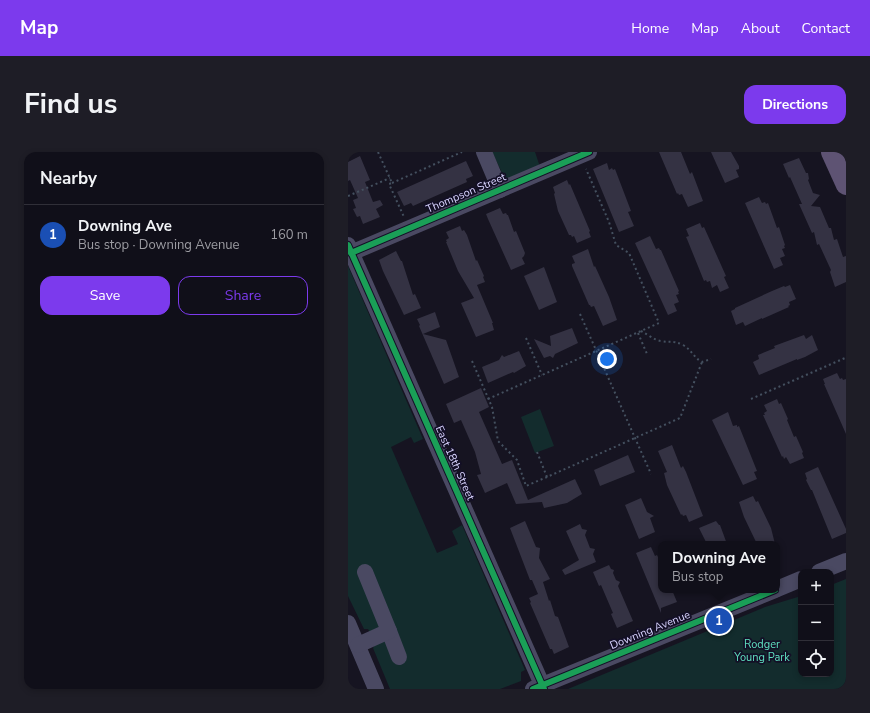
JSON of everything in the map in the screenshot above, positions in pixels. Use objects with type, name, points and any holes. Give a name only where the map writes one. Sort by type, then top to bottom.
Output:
[{"type":"main road","points":[[831,152],[846,185]]},
{"type":"street","points":[[484,152],[500,190]]},
{"type":"street","name":"Thompson Street","points":[[350,249],[500,190],[587,160]]},
{"type":"street","name":"East 18th Street","points":[[350,249],[540,688]]},
{"type":"street","points":[[826,569],[846,561]]},
{"type":"street","points":[[365,572],[399,657]]},
{"type":"street","name":"Downing Avenue","points":[[780,588],[798,580]]},
{"type":"street","name":"Downing Avenue","points":[[540,688],[769,593]]},
{"type":"street","points":[[348,623],[376,689]]},
{"type":"street","points":[[358,645],[389,631]]},
{"type":"path","points":[[378,152],[392,183]]},
{"type":"path","points":[[406,222],[389,184],[462,152]]},
{"type":"path","points":[[488,399],[659,324],[629,253],[616,245],[587,160]]},
{"type":"path","points":[[348,196],[390,178]]},
{"type":"path","points":[[580,314],[651,474]]},
{"type":"path","points":[[639,332],[647,354]]},
{"type":"path","points":[[639,332],[661,342],[673,341],[684,345],[696,359],[702,362],[711,359]]},
{"type":"path","points":[[526,338],[542,375]]},
{"type":"path","points":[[751,399],[844,358]]},
{"type":"path","points":[[472,361],[492,407],[498,441],[517,460],[526,486],[680,418],[702,362]]},
{"type":"path","points":[[537,452],[547,477]]},
{"type":"green space","points":[[492,152],[535,152],[540,167],[505,179]]},
{"type":"green space","points":[[348,266],[423,439],[414,443],[411,437],[391,447],[437,553],[458,544],[452,531],[462,525],[525,670],[521,672],[521,681],[500,689],[390,689],[373,648],[376,643],[368,629],[364,629],[348,596]]},
{"type":"green space","points":[[540,409],[554,446],[535,453],[521,417]]},
{"type":"green space","name":"Rodger Young Park","points":[[846,579],[846,689],[568,689],[765,607],[798,597],[798,677],[834,677],[834,584]]},
{"type":"building","points":[[659,152],[681,152],[690,174],[692,172],[703,201],[688,207],[682,194],[677,194]]},
{"type":"building","points":[[711,152],[731,152],[739,166],[739,169],[736,170],[739,177],[725,183]]},
{"type":"building","points":[[360,156],[370,180],[365,182],[373,202],[380,200],[383,205],[376,209],[380,217],[363,224],[360,216],[357,217],[353,209],[356,208],[353,200],[358,198],[350,180],[348,181],[348,162]]},
{"type":"building","points":[[799,158],[806,173],[808,173],[808,180],[813,193],[820,195],[811,206],[820,207],[829,228],[831,228],[834,240],[837,239],[843,257],[846,256],[846,282],[835,287],[830,272],[831,270],[819,244],[817,245],[814,232],[812,233],[799,204],[802,204],[783,164]]},
{"type":"building","points":[[466,161],[473,176],[466,179],[467,182],[413,206],[411,203],[404,206],[397,192]]},
{"type":"building","points":[[607,163],[609,170],[612,168],[613,170],[615,169],[631,211],[628,212],[634,226],[619,232],[593,169]]},
{"type":"building","points":[[567,180],[590,231],[591,237],[577,243],[574,236],[572,237],[569,235],[558,211],[554,194],[553,187]]},
{"type":"building","points":[[759,197],[762,203],[768,203],[785,245],[785,248],[782,249],[785,256],[780,258],[783,265],[774,269],[745,203]]},
{"type":"building","points":[[500,208],[503,214],[506,213],[508,215],[514,232],[516,231],[525,253],[522,258],[525,264],[511,270],[486,214]]},
{"type":"building","points":[[700,223],[702,228],[704,227],[726,276],[724,277],[729,288],[720,292],[717,285],[712,288],[710,281],[704,281],[686,237],[689,236],[686,229]]},
{"type":"building","points":[[460,226],[462,231],[464,230],[467,235],[476,261],[477,260],[484,276],[485,282],[477,285],[493,323],[494,330],[476,337],[461,303],[474,298],[458,271],[446,242],[449,238],[446,232]]},
{"type":"building","points":[[650,236],[656,249],[659,248],[661,250],[679,291],[679,294],[676,295],[679,302],[674,304],[677,311],[668,315],[635,243]]},
{"type":"building","points":[[588,249],[594,267],[595,266],[609,297],[617,320],[603,326],[594,306],[591,307],[589,305],[572,266],[572,264],[575,263],[572,256]]},
{"type":"building","points":[[396,251],[402,261],[413,295],[415,294],[421,308],[404,315],[379,260]]},
{"type":"building","points":[[544,267],[557,302],[539,310],[524,276]]},
{"type":"building","points":[[790,285],[796,299],[789,302],[789,307],[745,326],[743,322],[736,325],[731,311],[735,308],[772,291]]},
{"type":"building","points":[[435,312],[440,327],[423,334],[446,340],[459,377],[444,384],[419,326],[420,325],[417,319]]},
{"type":"building","points":[[572,328],[578,343],[555,354],[553,358],[550,356],[544,358],[534,339],[551,346],[550,336]]},
{"type":"building","points":[[804,335],[806,339],[812,335],[818,350],[805,357],[759,375],[753,362],[759,359],[758,355],[775,348],[774,346]]},
{"type":"building","points":[[519,351],[526,366],[514,373],[513,372],[488,383],[482,367],[499,360],[502,355],[504,357]]},
{"type":"building","points":[[837,373],[840,379],[846,379],[846,434],[823,379]]},
{"type":"building","points":[[481,388],[489,407],[479,412],[502,464],[512,460],[528,500],[575,479],[582,494],[567,503],[544,508],[542,502],[516,504],[507,483],[485,493],[477,475],[481,474],[475,452],[461,420],[454,423],[446,404]]},
{"type":"building","points":[[777,399],[779,404],[781,403],[794,437],[796,436],[803,452],[804,458],[790,464],[786,457],[784,459],[783,456],[782,457],[763,415],[765,415],[764,413],[767,411],[764,405]]},
{"type":"building","points":[[728,412],[733,426],[739,426],[757,471],[754,472],[757,479],[743,485],[712,420]]},
{"type":"building","points":[[672,445],[681,468],[683,466],[686,472],[703,516],[689,522],[686,515],[681,515],[667,485],[664,473],[667,472],[658,451]]},
{"type":"building","points":[[628,455],[635,472],[600,486],[594,470]]},
{"type":"building","points":[[818,467],[846,529],[846,533],[832,539],[812,490],[806,480],[805,473]]},
{"type":"building","points":[[753,496],[756,502],[758,501],[771,528],[774,541],[756,541],[744,517],[739,502]]},
{"type":"building","points":[[641,498],[647,512],[654,516],[650,518],[655,532],[639,539],[625,505]]},
{"type":"building","points":[[525,521],[536,547],[540,548],[539,558],[550,579],[543,582],[555,616],[558,617],[569,647],[554,654],[552,649],[550,649],[530,603],[529,598],[538,594],[532,580],[530,580],[510,528]]},
{"type":"building","points":[[716,521],[720,525],[726,541],[706,541],[699,528]]},
{"type":"building","points":[[580,524],[582,529],[587,530],[585,535],[590,548],[595,549],[593,554],[596,562],[565,575],[562,570],[579,560],[566,531]]},
{"type":"building","points":[[651,547],[655,556],[657,555],[658,557],[658,593],[673,593],[677,602],[661,608],[661,613],[636,553]]},
{"type":"building","points":[[609,565],[611,569],[614,570],[613,573],[616,580],[620,582],[618,586],[633,621],[617,628],[611,614],[613,613],[601,585],[599,586],[593,572]]},
{"type":"cycle path","points":[[351,253],[589,152]]},
{"type":"cycle path","points":[[348,245],[544,689]]},
{"type":"cycle path","points":[[533,689],[768,593]]},
{"type":"place","name":"Downing Ave","points":[[719,621]]}]
